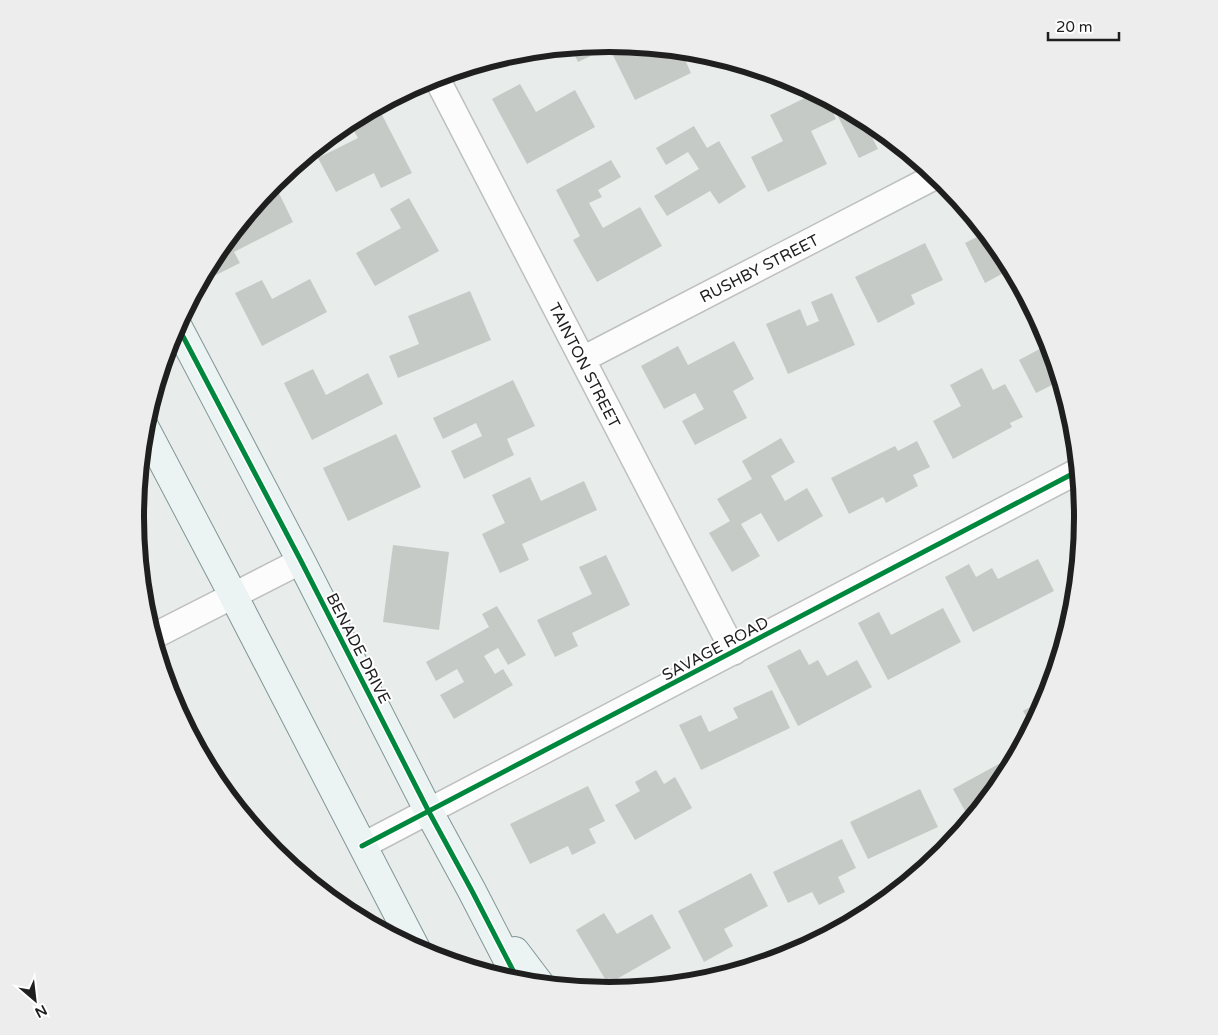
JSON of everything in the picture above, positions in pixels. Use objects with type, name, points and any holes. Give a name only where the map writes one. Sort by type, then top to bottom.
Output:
[{"type":"street","name":"TAINTON STREET","points":[[440,85],[734,652]]},
{"type":"street","name":"RUSHBY STREET","points":[[582,359],[928,180]]},
{"type":"street","name":"BENADE DRIVE","points":[[182,333],[429,812],[514,973]]},
{"type":"street","points":[[151,439],[410,938]]},
{"type":"street","name":"SAVAGE ROAD","points":[[362,846],[1072,474]]},
{"type":"street","points":[[159,633],[301,562]]},
{"type":"street","points":[[472,891],[535,977]]},
{"type":"building","points":[[598,52],[578,62],[574,53]]},
{"type":"building","points":[[611,52],[684,58],[691,73],[635,100]]},
{"type":"building","points":[[520,84],[536,112],[575,90],[595,127],[527,164],[492,99]]},
{"type":"building","points":[[807,97],[832,109],[836,119],[811,131],[827,164],[768,192],[751,157],[783,141],[770,115]]},
{"type":"building","points":[[835,111],[870,133],[878,149],[859,158]]},
{"type":"building","points":[[381,112],[412,173],[381,188],[374,173],[336,192],[318,158],[358,138],[353,130]]},
{"type":"building","points":[[694,126],[707,148],[719,141],[746,187],[719,204],[710,191],[667,216],[654,196],[699,169],[688,152],[666,165],[656,148]]},
{"type":"building","points":[[611,160],[621,177],[598,190],[602,197],[589,203],[603,228],[640,207],[662,246],[597,282],[573,240],[580,236],[556,190]]},
{"type":"building","points":[[278,191],[293,222],[234,252],[240,263],[214,276],[213,274],[222,259],[240,234]]},
{"type":"building","points":[[409,198],[439,251],[375,286],[356,253],[401,228],[390,209]]},
{"type":"building","points":[[979,236],[1004,273],[985,283],[965,243]]},
{"type":"building","points":[[925,243],[943,280],[911,295],[915,304],[878,323],[855,277]]},
{"type":"building","points":[[310,279],[327,312],[262,346],[235,293],[262,280],[272,299]]},
{"type":"building","points":[[470,291],[491,340],[398,378],[389,356],[419,344],[408,316]]},
{"type":"building","points":[[832,293],[855,345],[788,374],[766,324],[800,309],[807,326],[819,321],[811,302]]},
{"type":"building","points":[[734,341],[754,379],[733,391],[747,418],[695,445],[682,421],[704,409],[695,393],[664,409],[641,366],[678,346],[688,365]]},
{"type":"building","points":[[1042,348],[1054,384],[1036,393],[1019,360]]},
{"type":"building","points":[[982,368],[993,390],[1005,384],[1023,417],[1010,423],[1012,427],[953,459],[933,421],[961,406],[950,385]]},
{"type":"building","points":[[313,369],[326,395],[368,373],[383,404],[312,440],[284,383]]},
{"type":"building","points":[[513,380],[535,426],[507,439],[514,455],[464,479],[451,451],[482,436],[476,423],[443,439],[433,418]]},
{"type":"building","points":[[396,434],[421,487],[348,521],[323,468]]},
{"type":"building","points":[[781,438],[795,462],[771,476],[785,501],[807,488],[823,516],[778,542],[761,513],[741,524],[760,556],[732,572],[709,533],[730,521],[717,499],[752,479],[742,461]]},
{"type":"building","points":[[917,441],[930,467],[913,475],[918,486],[886,503],[883,497],[849,514],[831,478],[895,446],[898,451]]},
{"type":"building","points":[[530,477],[541,501],[584,481],[597,510],[522,544],[529,560],[500,573],[482,534],[505,523],[492,495]]},
{"type":"building","points":[[393,545],[449,552],[439,630],[383,622]]},
{"type":"building","points":[[606,555],[630,605],[572,633],[578,646],[555,657],[537,620],[592,594],[579,567]]},
{"type":"building","points":[[1038,559],[1054,591],[973,632],[945,577],[969,564],[976,577],[992,568],[998,579]]},
{"type":"building","points":[[497,606],[526,655],[508,665],[498,648],[484,656],[495,674],[503,669],[513,685],[454,719],[440,695],[464,682],[457,669],[436,681],[426,662],[489,627],[482,614]]},
{"type":"building","points":[[943,608],[961,642],[888,680],[858,623],[879,612],[891,635]]},
{"type":"building","points":[[800,649],[809,665],[818,660],[827,676],[857,660],[872,687],[798,726],[767,666]]},
{"type":"building","points":[[772,690],[790,728],[701,770],[679,725],[701,715],[709,732],[738,718],[733,708]]},
{"type":"building","points":[[1034,705],[1028,719],[1023,711]]},
{"type":"building","points":[[1006,760],[967,814],[953,789]]},
{"type":"building","points":[[656,770],[664,784],[675,777],[692,808],[635,840],[615,805],[640,791],[635,782]]},
{"type":"building","points":[[588,786],[605,821],[589,829],[596,843],[572,855],[568,846],[530,864],[510,824]]},
{"type":"building","points":[[920,789],[938,827],[868,859],[850,822]]},
{"type":"building","points":[[842,839],[856,868],[838,877],[845,892],[819,905],[812,892],[788,903],[773,872]]},
{"type":"building","points":[[751,873],[768,906],[724,929],[733,946],[704,962],[678,911]]},
{"type":"building","points":[[604,913],[617,934],[652,914],[671,948],[612,982],[607,982],[576,930]]},
{"type":"cycle path","points":[[182,334],[514,973]]},
{"type":"cycle path","points":[[362,846],[1072,474]]}]
